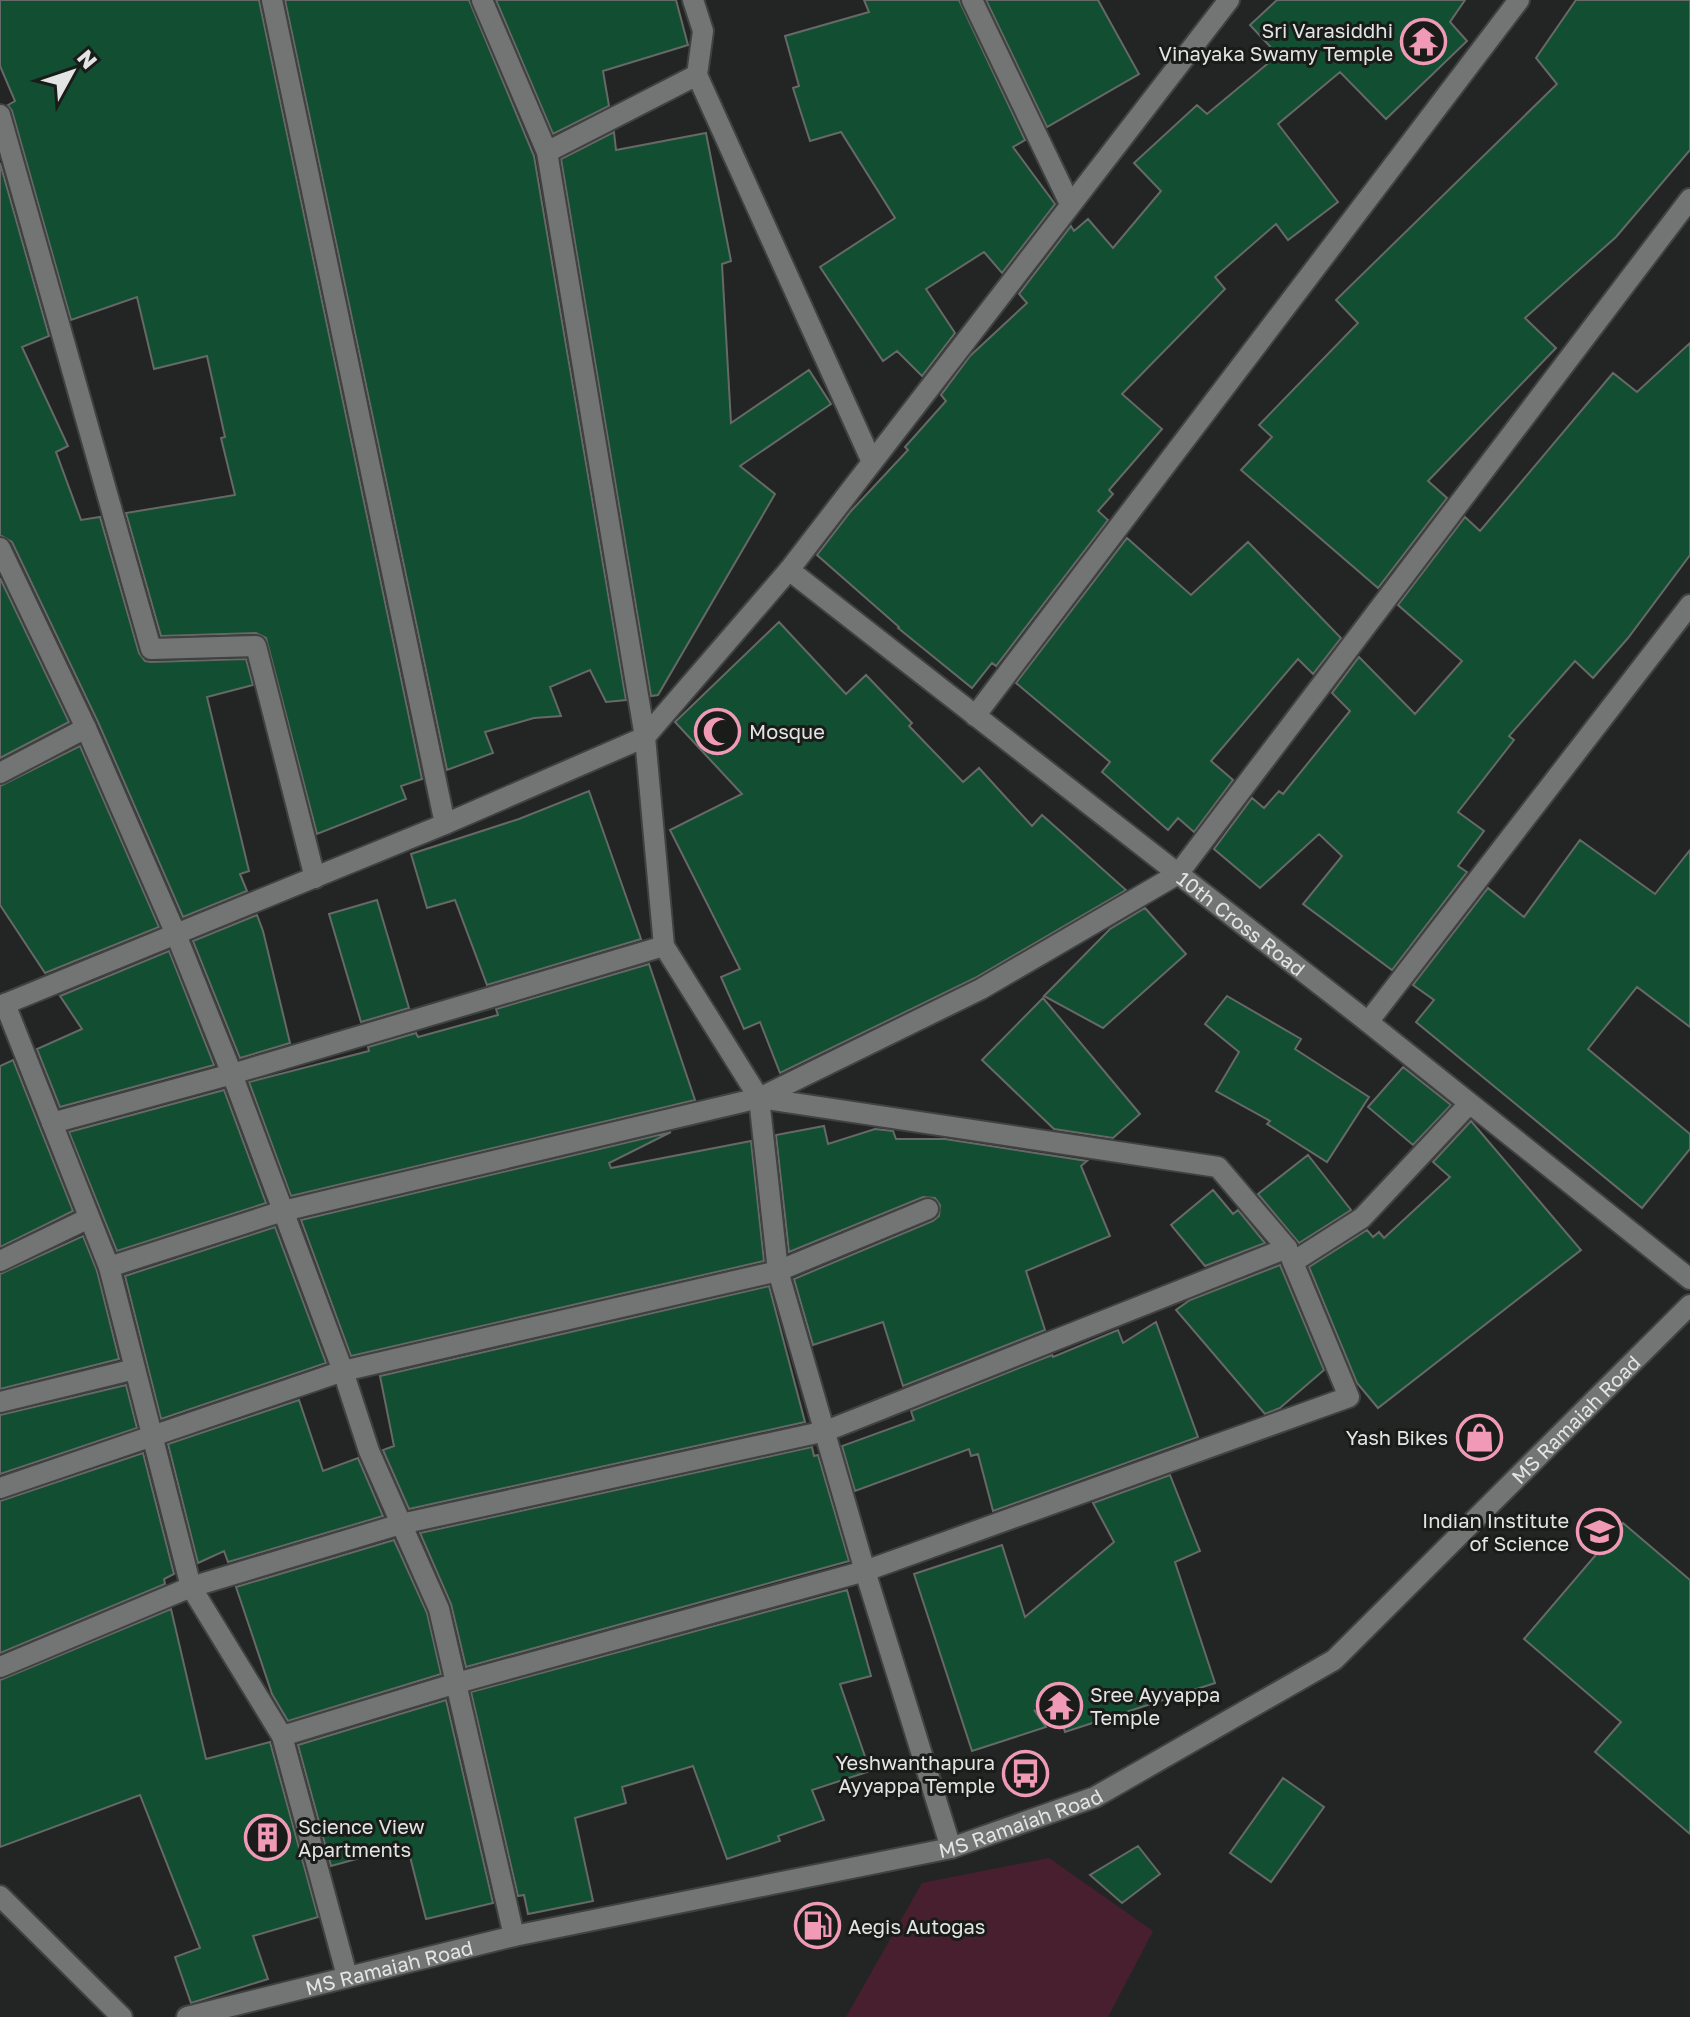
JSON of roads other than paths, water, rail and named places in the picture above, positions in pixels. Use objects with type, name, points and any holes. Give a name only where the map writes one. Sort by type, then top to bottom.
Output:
[{"type":"street","points":[[272,0],[445,824]]},
{"type":"street","points":[[482,0],[547,152],[645,737],[664,946],[759,1098],[778,1271],[865,1571],[951,1848]]},
{"type":"street","points":[[693,0],[703,31],[697,75],[872,462]]},
{"type":"street","points":[[972,0],[1070,204]]},
{"type":"street","points":[[975,716],[1519,0]]},
{"type":"street","points":[[347,1976],[282,1736],[191,1587],[109,1267],[2,1005],[445,824],[645,737],[789,570],[1223,3]]},
{"type":"street","points":[[547,152],[697,75]]},
{"type":"street","points":[[0,115],[151,649],[256,646],[315,878]]},
{"type":"street","points":[[109,1267],[283,1211],[759,1098],[981,989],[1178,874],[1690,199]]},
{"type":"street","points":[[0,548],[86,728],[175,932],[232,1074],[343,1371],[369,1451],[439,1609],[514,1936]]},
{"type":"street","name":"10th Cross Road","points":[[789,570],[1368,1022],[1690,1279]]},
{"type":"street","points":[[1368,1022],[1690,605]]},
{"type":"street","points":[[0,773],[86,728]]},
{"type":"street","points":[[52,1123],[232,1074],[664,946]]},
{"type":"street","points":[[282,1736],[457,1683],[865,1571],[1349,1397],[1290,1255],[1218,1167],[759,1098]]},
{"type":"street","points":[[0,1667],[191,1587],[401,1524],[826,1431],[1290,1255],[1362,1218],[1469,1104]]},
{"type":"street","points":[[0,1488],[343,1371],[778,1271],[928,1209]]},
{"type":"street","points":[[0,1261],[89,1218]]},
{"type":"street","name":"MS Ramaiah Road","points":[[187,2017],[514,1936],[951,1848],[1095,1797],[1334,1660],[1690,1305]]},
{"type":"street","points":[[0,1402],[135,1369]]},
{"type":"street","points":[[0,1896],[122,2017]]},
{"type":"place","name":"Sri Varasiddhi Vinayaka Swamy Temple","points":[[1424,42]]},
{"type":"place","name":"Mosque","points":[[718,731]]},
{"type":"place","name":"Yash Bikes","points":[[1479,1437]]},
{"type":"place","name":"Indian Institute of Science","points":[[1600,1532]]},
{"type":"place","name":"Sree Ayyappa Temple","points":[[1059,1705]]},
{"type":"place","name":"Yeshwanthapura Ayyappa Temple","points":[[1026,1774]]},
{"type":"place","name":"Science View Apartments","points":[[267,1837]]},
{"type":"place","name":"Aegis Autogas","points":[[817,1926]]}]
